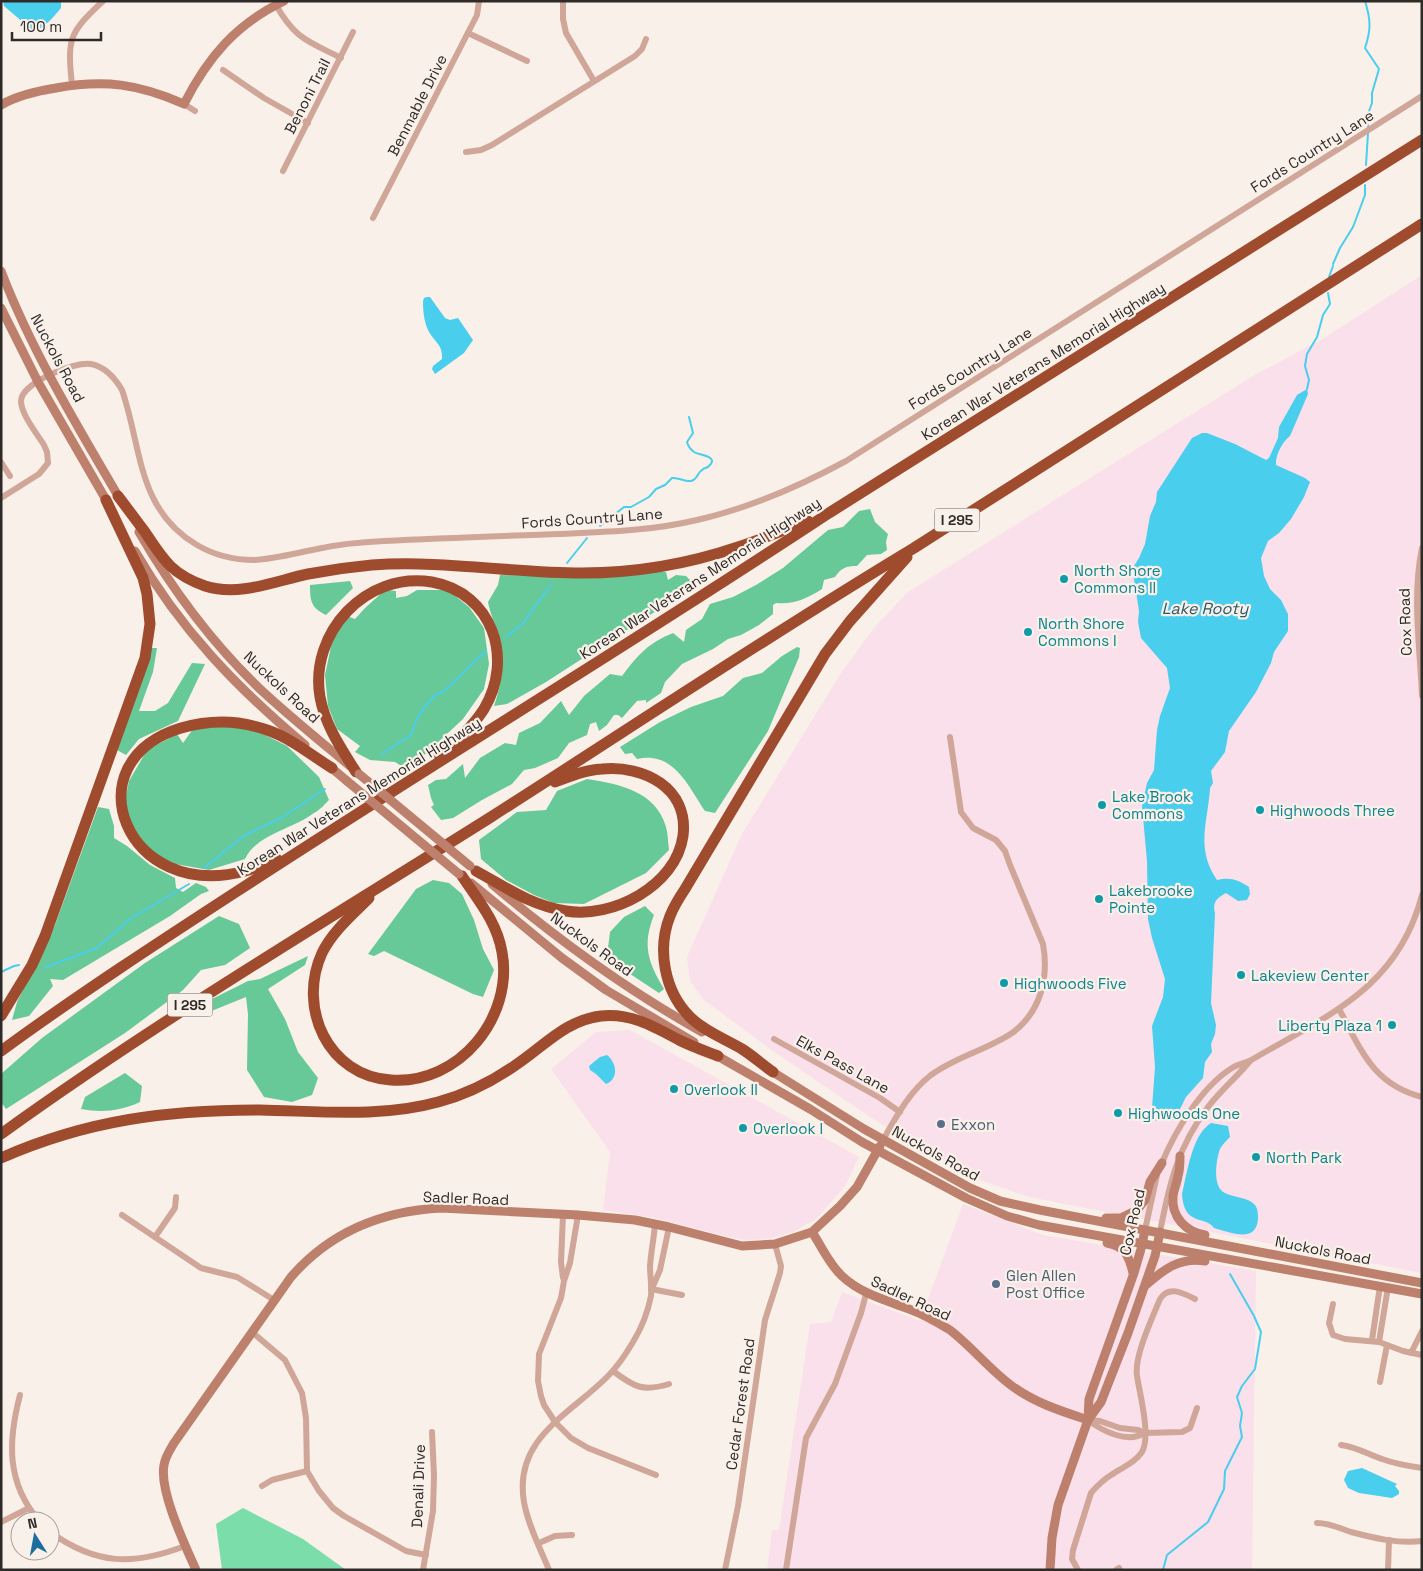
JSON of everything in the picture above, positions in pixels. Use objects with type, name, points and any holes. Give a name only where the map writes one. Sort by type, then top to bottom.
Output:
[{"type":"highway","name":"Korean War Veterans Memorial Highway","points":[[1,1051],[141,953],[318,838],[748,567],[829,513],[1422,140]]},
{"type":"highway","name":"I 295","points":[[1,1134],[176,1014],[491,816],[833,597],[914,548],[1422,224]]},
{"type":"highway","points":[[118,496],[160,556],[168,564],[190,580],[223,590],[246,589],[329,570],[392,564],[441,564],[555,573],[594,573],[638,569],[673,564],[721,552],[829,513]]},
{"type":"highway","points":[[1,1016],[32,965],[45,936],[129,708],[145,658],[150,624],[147,594],[143,578],[106,500]]},
{"type":"highway","points":[[773,1072],[743,1050],[701,1026],[689,1016],[670,986],[665,970],[663,947],[668,923],[684,889],[825,654],[850,621],[914,548]]},
{"type":"highway","points":[[357,773],[332,731],[320,698],[320,665],[330,635],[341,617],[351,607],[380,588],[399,583],[419,581],[441,584],[456,590],[467,598],[487,620],[497,647],[497,677],[491,697],[469,730],[399,787]]},
{"type":"highway","points":[[318,838],[274,861],[232,874],[205,876],[185,873],[161,863],[145,852],[132,837],[122,812],[123,785],[134,760],[147,745],[178,729],[214,722],[236,723],[269,731],[295,744],[332,768]]},
{"type":"highway","points":[[473,868],[534,903],[567,911],[601,910],[640,895],[658,880],[677,854],[684,825],[680,809],[669,790],[662,783],[648,775],[621,769],[593,770],[573,775],[549,784],[491,816]]},
{"type":"highway","points":[[383,884],[332,937],[323,953],[315,975],[314,1006],[317,1022],[324,1038],[349,1066],[371,1076],[404,1080],[429,1074],[458,1060],[486,1030],[498,1005],[502,991],[504,969],[502,950],[498,937],[482,904],[460,875]]},
{"type":"highway","points":[[1,1158],[92,1126],[139,1117],[206,1111],[394,1111],[437,1102],[464,1094],[503,1074],[561,1030],[574,1023],[601,1016],[641,1020],[681,1041],[718,1056]]},
{"type":"main road","points":[[1,105],[31,93],[72,85],[99,83],[128,85],[153,91],[184,104],[203,70],[227,40],[242,27],[280,3]]},
{"type":"main road","name":"Nuckols Road","points":[[1,271],[28,334],[118,496],[152,554],[181,597],[214,640],[260,688],[357,773],[569,946],[623,985],[659,1008],[773,1072],[883,1140],[989,1197],[1021,1207],[1422,1283]]},
{"type":"main road","name":"Nuckols Road","points":[[1,308],[38,382],[106,500],[155,582],[200,644],[244,691],[347,781],[562,958],[606,990],[878,1150],[991,1210],[1028,1223],[1422,1294]]},
{"type":"main road","name":"Sadler Road","points":[[196,1570],[185,1546],[164,1481],[163,1470],[166,1459],[174,1443],[274,1300],[296,1272],[322,1249],[359,1225],[390,1215],[422,1209],[442,1208],[578,1215],[655,1224],[742,1246],[775,1244],[812,1232],[840,1206],[857,1187],[883,1140]]},
{"type":"main road","points":[[1180,1156],[1179,1174],[1173,1201],[1178,1218],[1186,1227],[1199,1234],[1258,1245],[1290,1257]]},
{"type":"main road","points":[[1065,1215],[1116,1219],[1133,1213],[1145,1200],[1150,1182],[1162,1163]]},
{"type":"main road","points":[[1061,1229],[1090,1240],[1120,1247],[1128,1255],[1134,1273]]},
{"type":"main road","name":"Cox Road","points":[[1088,1420],[1089,1399],[1134,1273],[1143,1244],[1145,1230]]},
{"type":"main road","name":"Sadler Road","points":[[812,1232],[841,1276],[866,1294],[912,1310],[938,1323],[960,1339],[996,1373],[1022,1393],[1048,1406],[1088,1420]]},
{"type":"main road","name":"Cox Road","points":[[1050,1570],[1052,1538],[1058,1505],[1088,1420],[1101,1402],[1128,1333],[1157,1247],[1160,1232]]},
{"type":"main road","points":[[1144,1287],[1168,1267],[1178,1262],[1191,1260],[1288,1269]]},
{"type":"street","points":[[72,85],[69,52],[73,36],[81,23],[103,1]]},
{"type":"street","name":"Benmable Drive","points":[[373,218],[477,15],[479,1]]},
{"type":"street","points":[[563,1],[566,33],[594,81]]},
{"type":"street","points":[[280,3],[288,25],[297,34],[341,58]]},
{"type":"street","name":"Benoni Trail","points":[[283,171],[354,32]]},
{"type":"street","points":[[468,33],[528,61]]},
{"type":"street","points":[[466,152],[486,149],[635,56],[642,49],[646,39]]},
{"type":"street","points":[[223,70],[264,98],[308,123]]},
{"type":"street","name":"Fords Country Lane","points":[[1,498],[40,474],[48,463],[47,452],[23,411],[21,403],[23,392],[38,382],[67,368],[85,363],[101,367],[112,375],[122,390],[147,485],[158,508],[169,523],[187,539],[204,549],[222,556],[255,560],[357,543],[612,532],[646,529],[697,520],[768,499],[846,461],[1422,96]]},
{"type":"street","points":[[184,104],[195,111]]},
{"type":"street","points":[[1,462],[10,476]]},
{"type":"street","name":"Cox Road","points":[[1422,548],[1418,576],[1422,696]]},
{"type":"street","points":[[883,1140],[913,1092],[930,1076],[959,1058],[1001,1039],[1017,1029],[1037,1002],[1046,974],[1042,944],[1005,851],[996,840],[973,828],[961,812],[950,737]]},
{"type":"street","name":"Cox Road","points":[[1145,1230],[1154,1185],[1162,1163],[1183,1121],[1204,1094],[1232,1068],[1251,1060],[1340,1009],[1367,988],[1389,963],[1408,933],[1422,895]]},
{"type":"street","points":[[1340,1009],[1360,1051],[1373,1068],[1398,1087],[1422,1097]]},
{"type":"street","name":"Elks Pass Lane","points":[[774,1039],[880,1098],[900,1112]]},
{"type":"street","name":"Cox Road","points":[[1160,1232],[1169,1187],[1180,1156],[1191,1134],[1207,1108],[1251,1060]]},
{"type":"street","points":[[155,1237],[175,1208],[176,1197]]},
{"type":"street","points":[[122,1215],[201,1268],[238,1276],[274,1300]]},
{"type":"street","points":[[563,1215],[561,1262],[564,1281]]},
{"type":"street","points":[[578,1215],[570,1262],[559,1304],[539,1354],[537,1370],[541,1396],[544,1405],[555,1422],[564,1433],[578,1443],[656,1475]]},
{"type":"street","points":[[549,1570],[524,1503],[523,1477],[527,1460],[535,1444],[555,1422],[613,1371],[634,1341],[651,1296],[650,1267],[655,1224]]},
{"type":"street","points":[[651,1289],[660,1270],[669,1227]]},
{"type":"street","name":"Cedar Forest Road","points":[[725,1570],[738,1506],[764,1320],[780,1273],[781,1266],[775,1244]]},
{"type":"street","points":[[1375,1341],[1384,1286]]},
{"type":"street","points":[[651,1289],[682,1295]]},
{"type":"street","points":[[1078,1570],[1072,1559],[1073,1550],[1091,1493],[1096,1486],[1109,1476],[1136,1459],[1144,1446],[1143,1410],[1137,1376],[1137,1364],[1160,1299],[1166,1293],[1176,1291],[1195,1299]]},
{"type":"street","points":[[786,1570],[806,1438],[835,1384],[866,1294]]},
{"type":"street","points":[[1332,1304],[1329,1323],[1333,1334],[1345,1339],[1375,1341],[1422,1355]]},
{"type":"street","points":[[1411,1353],[1422,1331]]},
{"type":"street","points":[[252,1332],[284,1360],[291,1369],[302,1393],[306,1418],[307,1471],[319,1491],[333,1508],[344,1516],[406,1551],[426,1555]]},
{"type":"street","points":[[1380,1382],[1387,1345]]},
{"type":"street","points":[[613,1371],[628,1382],[646,1389],[654,1389],[669,1384]]},
{"type":"street","points":[[20,1395],[13,1421],[12,1459],[15,1476],[31,1511]]},
{"type":"street","points":[[1088,1420],[1098,1428],[1121,1436],[1139,1437],[1144,1433],[1187,1430],[1190,1428],[1197,1408]]},
{"type":"street","name":"Denali Drive","points":[[423,1570],[433,1511],[432,1432]]},
{"type":"street","points":[[1341,1445],[1354,1447],[1396,1464],[1422,1468]]},
{"type":"street","points":[[262,1486],[272,1480],[307,1471]]},
{"type":"street","points":[[1,1522],[29,1508]]},
{"type":"street","points":[[1317,1523],[1332,1524],[1350,1531],[1389,1540],[1422,1541]]},
{"type":"street","points":[[539,1543],[555,1536],[572,1535]]},
{"type":"street","points":[[60,1538],[78,1550],[93,1555],[130,1560],[152,1557],[185,1546]]},
{"type":"street","points":[[1388,1570],[1389,1540]]},
{"type":"shaded area","points":[[1422,275],[1422,1273],[1029,1197],[971,1177],[870,1117],[770,1049],[704,1000],[690,981],[687,957],[742,834],[841,673],[873,629],[908,592],[1253,376],[1324,338]]},
{"type":"shaded area","points":[[630,1030],[859,1157],[845,1186],[816,1219],[793,1232],[771,1238],[749,1240],[729,1237],[651,1217],[603,1210],[610,1152],[551,1069],[596,1032]]},
{"type":"shaded area","points":[[963,1204],[1043,1235],[1256,1271],[1252,1570],[767,1570],[772,1530],[779,1530],[810,1324],[831,1322],[842,1292],[920,1321]]},
{"type":"green space","points":[[870,509],[875,522],[888,534],[887,550],[881,554],[867,555],[857,566],[844,568],[835,577],[824,580],[822,589],[806,598],[788,603],[776,603],[773,605],[773,614],[759,625],[741,635],[728,639],[713,649],[682,664],[665,682],[661,693],[646,703],[646,700],[637,701],[622,718],[614,715],[607,725],[599,731],[596,722],[590,724],[587,735],[569,743],[558,758],[535,768],[524,770],[512,784],[453,818],[441,820],[431,807],[434,805],[428,785],[436,780],[446,779],[463,764],[465,778],[480,758],[505,743],[516,745],[519,733],[540,723],[561,701],[569,715],[584,696],[610,674],[622,676],[650,645],[673,633],[684,642],[686,630],[702,619],[710,604],[733,597],[756,585],[783,568],[828,530],[843,527],[859,511]]},
{"type":"green space","points":[[653,571],[666,572],[668,580],[676,575],[686,576],[691,581],[681,595],[546,682],[507,704],[494,706],[501,679],[502,650],[488,602],[498,585],[500,575],[573,576]]},
{"type":"green space","points":[[350,581],[353,588],[326,615],[314,607],[310,595],[310,585]]},
{"type":"green space","points":[[385,590],[396,591],[396,598],[407,596],[417,590],[448,590],[469,607],[484,628],[489,664],[484,689],[463,719],[408,770],[395,762],[370,760],[355,752],[360,746],[337,729],[328,706],[325,675],[333,637],[347,616],[355,619]]},
{"type":"green space","points":[[797,647],[800,648],[799,657],[768,731],[715,813],[705,811],[686,781],[670,765],[661,760],[650,758],[637,759],[632,753],[625,754],[620,747],[660,722],[691,707],[723,696],[743,678],[762,673],[782,656]]},
{"type":"green space","points":[[151,648],[157,648],[153,672],[139,711],[155,711],[168,703],[192,663],[205,664],[178,721],[139,739],[126,755],[117,750]]},
{"type":"green space","points":[[225,725],[259,732],[287,746],[319,777],[329,800],[305,819],[258,844],[245,859],[209,870],[175,864],[149,852],[135,834],[124,805],[129,781],[147,750],[177,734],[183,743],[193,729]]},
{"type":"green space","points":[[587,779],[635,791],[654,805],[661,815],[667,830],[669,850],[646,873],[584,904],[554,903],[506,880],[481,859],[479,840],[517,812],[546,810],[557,791]]},
{"type":"green space","points":[[98,807],[109,809],[114,826],[114,838],[150,865],[175,878],[176,888],[183,892],[196,883],[206,887],[209,891],[201,894],[170,916],[63,980],[50,979],[53,986],[29,1016],[12,1020],[17,1002],[55,925]]},
{"type":"green space","points":[[433,880],[449,883],[462,894],[474,920],[483,949],[494,970],[483,997],[384,951],[374,956],[368,954],[416,889]]},
{"type":"green space","points":[[645,906],[654,915],[648,935],[648,953],[664,989],[659,993],[618,966],[608,948],[610,932],[624,917]]},
{"type":"green space","points":[[219,916],[239,924],[250,948],[225,965],[201,970],[183,990],[125,1033],[6,1109],[1,1102],[1,1074],[42,1038],[145,963]]},
{"type":"green space","points":[[308,956],[305,965],[268,989],[285,1019],[298,1052],[318,1078],[312,1095],[292,1102],[264,1097],[247,1070],[248,1014],[246,997],[209,1012],[206,1002],[248,981],[260,979]]},
{"type":"green space","points":[[125,1073],[142,1086],[140,1102],[111,1110],[81,1109],[85,1097]]},
{"type":"green space","points":[[243,1508],[303,1539],[346,1570],[222,1570],[216,1524]]},
{"type":"water","points":[[3,1],[61,1],[61,8],[44,26],[32,30],[4,6]]},
{"type":"water","points":[[430,297],[445,318],[450,320],[458,318],[473,340],[464,353],[435,374],[432,369],[433,366],[442,359],[442,354],[440,346],[430,334],[426,323],[423,301]]},
{"type":"water","name":"Lake Rooty","points":[[1307,389],[1308,394],[1290,436],[1280,449],[1276,465],[1310,482],[1304,497],[1291,519],[1279,533],[1268,541],[1261,558],[1264,576],[1270,589],[1281,600],[1288,614],[1288,631],[1274,652],[1271,663],[1256,692],[1229,731],[1225,752],[1211,771],[1213,783],[1210,788],[1204,835],[1206,857],[1217,880],[1237,880],[1249,887],[1250,894],[1247,900],[1238,901],[1226,893],[1215,903],[1211,1003],[1216,1025],[1211,1044],[1212,1052],[1205,1062],[1203,1078],[1186,1097],[1174,1120],[1155,1121],[1152,1119],[1155,1067],[1152,1026],[1163,997],[1165,979],[1148,919],[1147,861],[1142,806],[1147,783],[1154,770],[1157,730],[1170,688],[1167,668],[1141,638],[1138,622],[1139,611],[1132,569],[1145,544],[1157,492],[1192,438],[1202,433],[1207,433],[1235,444],[1266,460],[1269,458],[1278,438],[1279,427],[1297,395]]},
{"type":"water","points":[[607,1055],[615,1066],[615,1075],[606,1084],[590,1070],[589,1066],[600,1057]]},
{"type":"water","points":[[1211,1123],[1228,1126],[1230,1137],[1220,1149],[1216,1166],[1218,1185],[1225,1193],[1248,1200],[1254,1204],[1257,1209],[1258,1219],[1253,1232],[1234,1234],[1214,1228],[1210,1224],[1191,1216],[1184,1204],[1182,1194],[1191,1155],[1199,1136]]},
{"type":"water","points":[[1362,1468],[1397,1484],[1395,1486],[1399,1494],[1392,1498],[1359,1493],[1348,1488],[1344,1480],[1348,1471]]},
{"type":"waterway","points":[[1365,1],[1370,25],[1365,48],[1379,69],[1368,114],[1368,128]]},
{"type":"waterway","points":[[1366,165],[1368,133]]},
{"type":"waterway","points":[[1333,264],[1353,227],[1365,195],[1365,185]]},
{"type":"waterway","points":[[1329,277],[1333,266]]},
{"type":"waterway","points":[[1307,389],[1309,380],[1305,366],[1307,354],[1317,337],[1323,315],[1330,304],[1328,293]]},
{"type":"waterway","points":[[600,526],[624,507],[631,507],[649,497],[656,489],[665,485],[672,478],[691,481],[695,479],[700,471],[712,463],[712,460],[707,456],[690,449],[687,442],[693,433],[689,417]]},
{"type":"waterway","points":[[567,563],[587,538]]},
{"type":"waterway","points":[[506,637],[523,623],[551,585]]},
{"type":"waterway","points":[[382,754],[411,735],[423,709],[434,696],[444,691],[486,651]]},
{"type":"waterway","points":[[204,868],[245,835],[283,817],[325,789]]},
{"type":"waterway","points":[[46,967],[97,948],[130,919],[189,884]]},
{"type":"waterway","points":[[1,972],[19,965]]},
{"type":"waterway","points":[[1163,1570],[1167,1555],[1208,1522],[1224,1489],[1225,1471],[1242,1437],[1240,1426],[1242,1413],[1237,1397],[1242,1386],[1255,1369],[1261,1332],[1230,1274]]},
{"type":"place","name":"North Shore Commons II","points":[[1064,579]]},
{"type":"place","name":"North Shore Commons I","points":[[1028,632]]},
{"type":"place","name":"Lake Brook Commons","points":[[1102,805]]},
{"type":"place","name":"Highwoods Three","points":[[1260,810]]},
{"type":"place","name":"Lakebrooke Pointe","points":[[1099,899]]},
{"type":"place","name":"Lakeview Center","points":[[1241,975]]},
{"type":"place","name":"Highwoods Five","points":[[1004,983]]},
{"type":"place","name":"Liberty Plaza 1","points":[[1392,1025]]},
{"type":"place","name":"Overlook II","points":[[674,1089]]},
{"type":"place","name":"Highwoods One","points":[[1118,1113]]},
{"type":"place","name":"Exxon","points":[[941,1124]]},
{"type":"place","name":"Overlook I","points":[[743,1128]]},
{"type":"place","name":"North Park","points":[[1256,1157]]},
{"type":"place","name":"Glen Allen Post Office","points":[[996,1284]]}]
